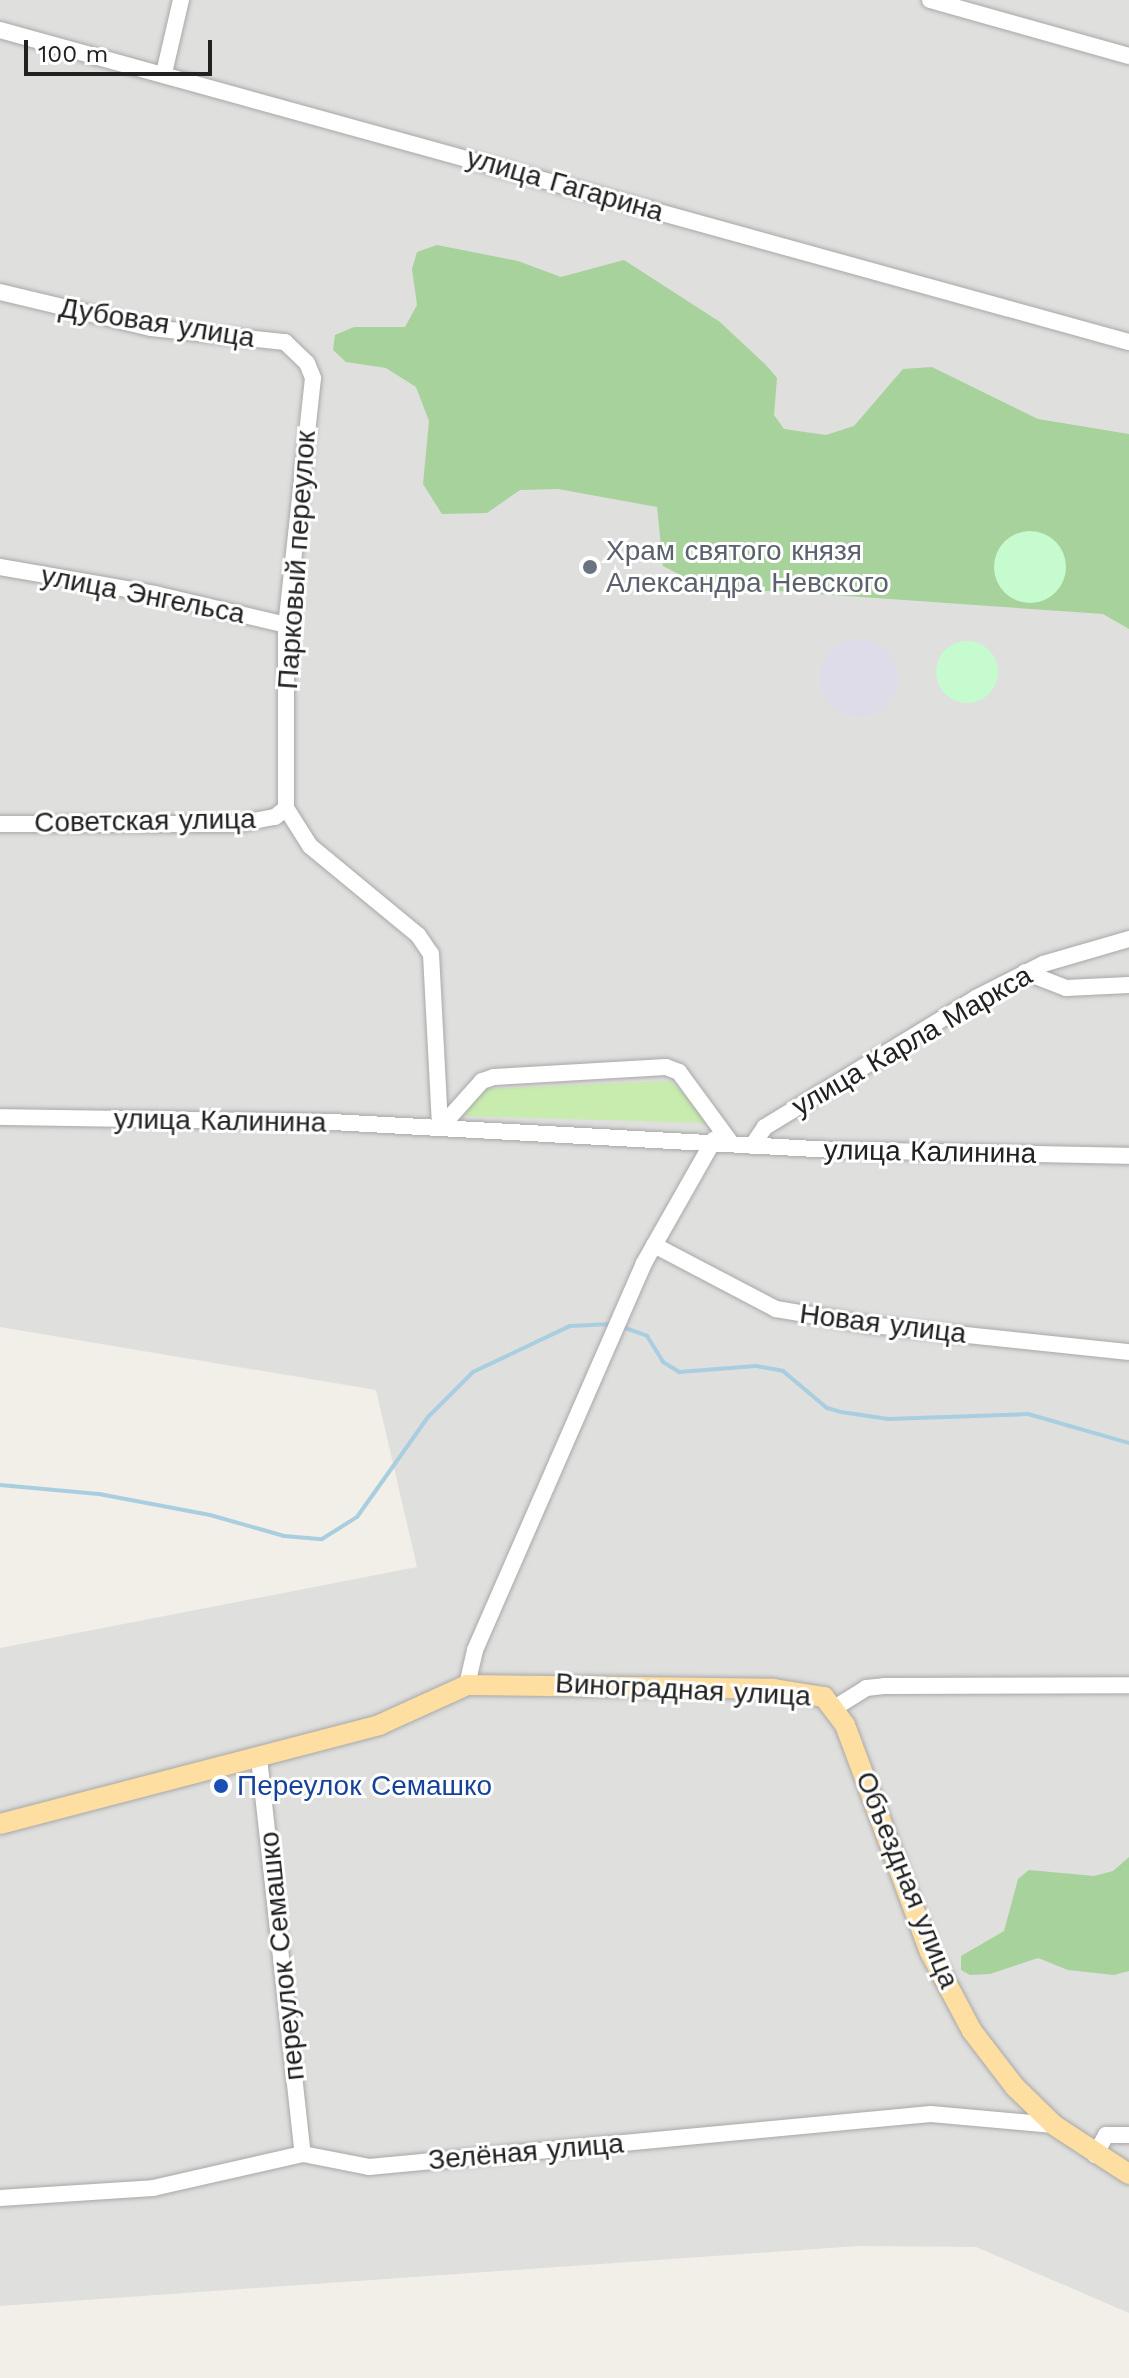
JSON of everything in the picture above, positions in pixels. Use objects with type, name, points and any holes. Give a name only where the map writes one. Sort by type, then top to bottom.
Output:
[{"type":"main road","name":"Виноградная улица","points":[[467,1685],[774,1689],[824,1697],[836,1707]]},
{"type":"main road","points":[[0,1824],[379,1725],[467,1685]]},
{"type":"main road","name":"Объездная улица","points":[[836,1707],[930,1952],[972,2031],[1015,2087],[1054,2125],[1095,2155],[1129,2174]]},
{"type":"street","points":[[164,73],[181,0]]},
{"type":"street","points":[[930,0],[1129,56]]},
{"type":"street","name":"улица Гагарина","points":[[0,30],[1129,342]]},
{"type":"street","name":"Дубовая улица","points":[[0,292],[151,328],[285,342],[307,363]]},
{"type":"street","name":"Парковый переулок","points":[[286,808],[286,625],[313,378],[307,363]]},
{"type":"street","name":"улица Энгельса","points":[[0,567],[286,625]]},
{"type":"street","points":[[286,808],[310,846],[418,935],[431,954],[440,1128]]},
{"type":"street","name":"Советская улица","points":[[0,824],[238,824],[275,817],[286,808]]},
{"type":"street","name":"улица Карла Маркса","points":[[752,1146],[765,1127],[1025,972],[1129,939]]},
{"type":"street","points":[[1025,972],[1066,988],[1129,985]]},
{"type":"street","points":[[440,1128],[482,1081],[494,1077],[666,1067],[679,1072],[722,1142],[654,1245],[624,1307],[475,1650],[467,1685]]},
{"type":"street","name":"улица Калинина","points":[[0,1117],[440,1128],[752,1146],[1129,1156]]},
{"type":"street","name":"Новая улица","points":[[654,1245],[776,1309],[871,1325],[1129,1352]]},
{"type":"street","name":"Виноградная улица","points":[[836,1707],[866,1688],[884,1686],[1129,1685]]},
{"type":"street","name":"переулок Семашко","points":[[259,1758],[303,2154]]},
{"type":"street","name":"Зелёная улица","points":[[0,2198],[153,2188],[303,2154],[369,2167],[931,2114],[1054,2125]]},
{"type":"street","points":[[1095,2155],[1106,2135],[1129,2135]]},
{"type":"shaded area","points":[[0,0],[1129,0],[1129,2313],[976,2247],[858,2246],[0,2306],[0,1648],[417,1567],[376,1390],[0,1327]]},
{"type":"shaded area","points":[[859,639],[874,642],[887,650],[895,663],[898,678],[895,693],[887,706],[874,714],[859,717],[844,714],[831,706],[823,693],[820,678],[823,663],[831,650],[844,642]]},
{"type":"green space","points":[[437,245],[518,261],[561,277],[624,260],[720,322],[766,365],[777,378],[774,415],[784,429],[826,435],[854,426],[903,369],[932,367],[1038,419],[1129,434],[1129,629],[1103,614],[776,591],[711,591],[663,566],[657,507],[558,489],[520,490],[487,513],[442,514],[423,484],[429,421],[416,387],[386,368],[346,362],[333,350],[335,335],[354,327],[405,327],[417,305],[412,269],[417,252]]},
{"type":"green space","points":[[1030,531],[1050,537],[1060,547],[1066,567],[1060,587],[1050,597],[1030,603],[1010,597],[1000,587],[994,567],[1000,547],[1010,537]]},
{"type":"green space","points":[[961,641],[973,641],[989,650],[996,660],[996,684],[989,694],[973,703],[961,703],[941,689],[936,678],[936,666],[950,646]]},
{"type":"green space","points":[[670,1081],[712,1119],[709,1123],[466,1116],[465,1109],[484,1089]]},
{"type":"green space","points":[[1129,1857],[1129,1971],[1114,1975],[1068,1970],[1038,1958],[990,1974],[970,1975],[961,1970],[961,1956],[1004,1931],[1018,1879],[1029,1870],[1094,1876],[1113,1871]]},
{"type":"waterway","points":[[0,1485],[99,1494],[210,1515],[284,1536],[322,1539],[357,1517],[428,1417],[473,1372],[570,1326],[612,1324]]},
{"type":"waterway","points":[[620,1326],[647,1336],[663,1362],[679,1372],[756,1366],[783,1371],[827,1408],[841,1412],[888,1419],[1028,1414],[1129,1443]]},
{"type":"place","name":"Храм святого князя Александра Невского","points":[[590,567]]},
{"type":"place","name":"Переулок Семашко","points":[[221,1786]]}]
